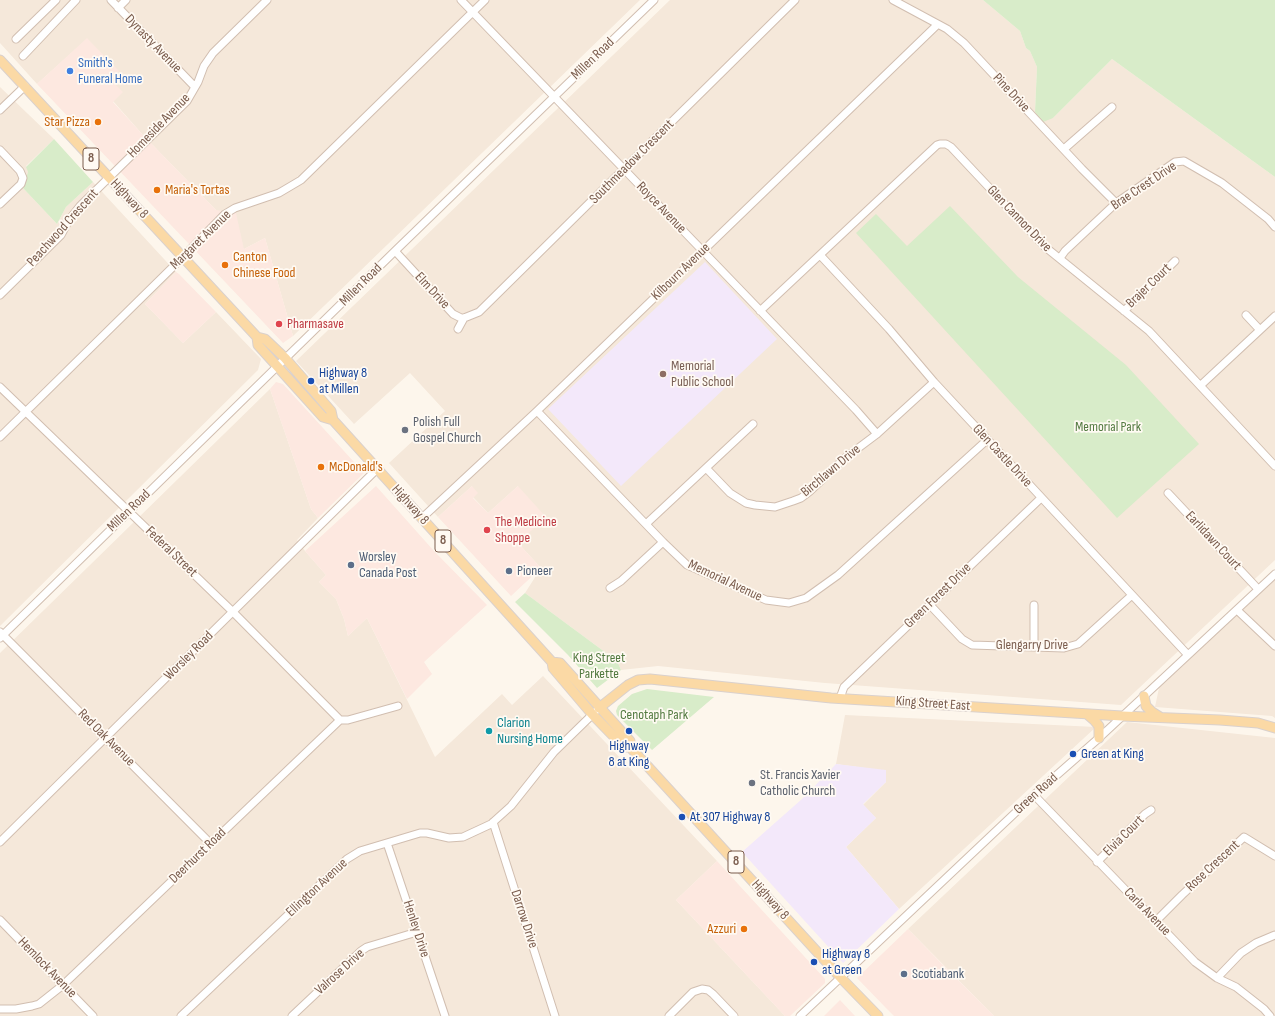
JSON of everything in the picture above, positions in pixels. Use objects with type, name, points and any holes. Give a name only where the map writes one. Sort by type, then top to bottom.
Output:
[{"type":"main road","name":"Highway 8","points":[[0,60],[257,338],[258,345],[276,367],[323,417],[333,420]]},
{"type":"main road","name":"Highway 8","points":[[257,338],[265,339],[285,358],[331,411],[333,420],[377,469],[552,662],[560,663],[596,711],[630,741],[630,747],[841,978],[878,1016]]},
{"type":"main road","name":"King Street East","points":[[596,711],[628,685],[638,680],[650,679],[840,698],[1250,723],[1275,728]]},
{"type":"main road","points":[[1144,696],[1146,706],[1161,718]]},
{"type":"main road","points":[[1087,714],[1099,726],[1098,738]]},
{"type":"street","points":[[16,39],[56,0]]},
{"type":"street","points":[[23,56],[76,0]]},
{"type":"street","name":"Dynasty Avenue","points":[[111,0],[195,87]]},
{"type":"street","points":[[118,8],[126,0]]},
{"type":"street","name":"Homeside Avenue","points":[[109,178],[187,101],[204,66],[213,53],[268,0]]},
{"type":"street","name":"Royce Avenue","points":[[461,0],[856,410],[877,434]]},
{"type":"street","name":"Margaret Avenue","points":[[0,437],[225,214],[235,208],[279,193],[301,180],[485,0]]},
{"type":"street","name":"Millen Road","points":[[1,635],[654,0]]},
{"type":"street","name":"Southmeadow Crescent","points":[[464,318],[479,312],[488,304],[795,0]]},
{"type":"street","name":"Pine Drive","points":[[893,0],[937,25],[947,29],[964,43],[1116,203]]},
{"type":"street","name":"Kilbourn Avenue","points":[[422,518],[537,411],[937,25]]},
{"type":"street","points":[[0,110],[25,86]]},
{"type":"street","points":[[1064,149],[1112,107]]},
{"type":"street","name":"Glen Cannon Drive","points":[[760,311],[940,144],[946,144],[951,147],[1044,246],[1149,331],[1274,463]]},
{"type":"street","points":[[0,150],[20,171],[23,178],[20,184],[0,204]]},
{"type":"street","name":"Brae Crest Drive","points":[[1060,258],[1065,251],[1116,203],[1175,162],[1184,161],[1222,183],[1268,219],[1275,227]]},
{"type":"street","name":"Peachwood Crescent","points":[[0,295],[60,235],[80,206],[109,178]]},
{"type":"street","name":"Elm Drive","points":[[395,251],[453,314],[464,318],[458,329]]},
{"type":"street","name":"Glen Castle Drive","points":[[820,255],[889,329],[934,382],[987,440],[1188,655]]},
{"type":"street","name":"Brajer Court","points":[[1124,311],[1175,261]]},
{"type":"street","points":[[1246,315],[1260,330]]},
{"type":"street","points":[[1200,385],[1275,316]]},
{"type":"street","name":"Birchlawn Drive","points":[[706,468],[730,493],[738,498],[755,506],[775,507],[784,505],[801,498],[845,458],[877,434],[934,382]]},
{"type":"street","name":"Federal Street","points":[[0,387],[233,612],[340,720]]},
{"type":"street","name":"Memorial Avenue","points":[[537,411],[687,565],[766,600],[789,603],[806,598],[838,575],[987,440]]},
{"type":"street","points":[[646,524],[753,424]]},
{"type":"street","name":"Worsley Road","points":[[0,842],[377,469]]},
{"type":"street","name":"Earlidawn Court","points":[[1168,492],[1258,590]]},
{"type":"street","name":"Green Forest Drive","points":[[840,698],[844,686],[1041,498]]},
{"type":"street","points":[[610,588],[621,581],[663,542]]},
{"type":"street","name":"Green Road","points":[[800,1016],[1034,795],[1144,696],[1275,574]]},
{"type":"street","name":"Glengarry Drive","points":[[930,605],[968,644],[1064,648],[1078,644],[1132,595]]},
{"type":"street","points":[[1034,605],[1034,647]]},
{"type":"street","points":[[1237,610],[1275,646]]},
{"type":"street","name":"Red Oak Avenue","points":[[1,635],[211,844]]},
{"type":"street","points":[[340,720],[348,720],[398,706]]},
{"type":"street","name":"Ellington Avenue","points":[[181,1016],[346,859],[360,851],[420,833],[449,838],[463,838],[493,822],[511,806],[554,752],[596,711]]},
{"type":"street","name":"Deerhurst Road","points":[[0,1009],[16,1010],[39,1004],[63,985],[340,720]]},
{"type":"street","name":"Carla Avenue","points":[[1034,795],[1194,962],[1217,978],[1236,987],[1264,1009],[1270,1016]]},
{"type":"street","name":"Elvia Court","points":[[1097,862],[1145,814],[1151,810]]},
{"type":"street","name":"Darrow Drive","points":[[493,822],[555,1016]]},
{"type":"street","name":"Rose Crescent","points":[[1156,921],[1182,894],[1244,837],[1275,856]]},
{"type":"street","name":"Henley Drive","points":[[387,843],[445,1016]]},
{"type":"street","name":"Hemlock Avenue","points":[[0,920],[93,1016]]},
{"type":"street","name":"Valrose Drive","points":[[292,1016],[361,951],[367,947],[417,932]]},
{"type":"street","points":[[1217,978],[1241,953],[1256,943],[1275,935]]},
{"type":"street","points":[[669,1016],[693,992],[702,989],[708,990],[713,994],[734,1016]]},
{"type":"shaded area","points":[[0,0],[640,0],[293,336],[265,238],[244,249],[216,210],[142,134],[113,101],[111,80],[87,39],[37,84],[0,43]]},
{"type":"shaded area","points":[[670,0],[983,0],[1020,31],[1026,48],[1030,51],[1037,67],[1035,112],[1053,118],[1112,59],[1275,177],[1275,560],[1121,705],[825,683],[658,666],[621,670],[617,661],[525,593],[541,568],[518,543],[518,486],[488,513],[473,497],[472,486],[438,517],[389,463],[445,411],[410,373],[354,424],[296,361]]},
{"type":"shaded area","points":[[87,38],[119,71],[111,80],[123,92],[113,102],[216,210],[236,213],[244,249],[265,238],[293,336],[283,343],[37,84]]},
{"type":"shaded area","points":[[0,87],[54,139],[26,166],[28,172],[23,188],[57,224],[66,207],[93,182],[176,272],[145,304],[183,343],[216,312],[261,359],[258,370],[0,626]]},
{"type":"shaded area","name":"Memorial Public School","points":[[705,262],[777,339],[621,486],[548,409]]},
{"type":"shaded area","points":[[176,272],[216,312],[183,343],[145,304]]},
{"type":"shaded area","points":[[276,382],[283,384],[364,473],[318,518],[311,509],[270,389]]},
{"type":"shaded area","points":[[270,389],[311,509],[318,518],[297,540],[326,575],[319,582],[336,599],[344,619],[348,636],[367,618],[435,757],[502,694],[512,705],[543,676],[717,861],[676,900],[785,1016],[0,1016],[0,653]]},
{"type":"shaded area","points":[[376,486],[434,551],[487,605],[424,662],[432,674],[407,699],[367,618],[348,636],[344,619],[336,599],[319,582],[326,575],[305,551]]},
{"type":"shaded area","points":[[472,486],[478,493],[473,498],[488,513],[518,486],[546,517],[518,543],[541,568],[511,596],[438,517]]},
{"type":"shaded area","points":[[1275,580],[1275,718],[1272,716],[1155,707],[1159,688]]},
{"type":"shaded area","points":[[845,715],[1096,727],[899,909],[846,847],[876,818],[863,805],[886,782],[886,771],[836,764]]},
{"type":"shaded area","points":[[1127,722],[1275,738],[1275,1016],[994,1016],[908,929]]},
{"type":"shaded area","points":[[836,764],[886,770],[886,782],[863,804],[876,818],[846,847],[899,909],[843,963],[742,852],[802,799]]},
{"type":"shaded area","points":[[717,861],[825,979],[825,983],[790,1016],[785,1016],[676,900]]},
{"type":"shaded area","points":[[908,929],[994,1016],[894,1016],[886,1008],[857,978]]},
{"type":"shaded area","points":[[840,1000],[855,1016],[824,1016]]},
{"type":"green space","points":[[983,0],[1275,0],[1275,177],[1112,59],[1053,118],[1043,122],[1035,112],[1037,67],[1030,51],[1026,48],[1020,31]]},
{"type":"green space","points":[[54,139],[93,182],[66,207],[57,224],[23,188],[28,172],[26,167]]},
{"type":"green space","name":"Memorial Park","points":[[950,206],[1018,277],[1126,365],[1199,444],[1117,518],[856,233],[876,214],[907,246]]},
{"type":"green space","name":"King Street Parkette","points":[[525,593],[617,661],[621,670],[597,688],[568,655],[515,602]]},
{"type":"green space","name":"Cenotaph Park","points":[[647,689],[714,697],[652,750],[617,715],[616,711],[618,706],[632,694]]},
{"type":"place","name":"Smith's Funeral Home","points":[[70,71]]},
{"type":"place","name":"Star Pizza","points":[[98,122]]},
{"type":"place","name":"Maria's Tortas","points":[[157,190]]},
{"type":"place","name":"Canton Chinese Food","points":[[225,265]]},
{"type":"place","name":"Pharmasave","points":[[279,324]]},
{"type":"place","name":"Memorial Public School","points":[[663,374]]},
{"type":"place","name":"Highway 8 at Millen","points":[[311,381]]},
{"type":"place","name":"Polish Full Gospel Church","points":[[405,430]]},
{"type":"place","name":"McDonald's","points":[[321,467]]},
{"type":"place","name":"The Medicine Shoppe","points":[[487,530]]},
{"type":"place","name":"Worsley Canada Post","points":[[351,565]]},
{"type":"place","name":"Pioneer","points":[[509,571]]},
{"type":"place","name":"Clarion Nursing Home","points":[[489,731]]},
{"type":"place","name":"Highway 8 at King","points":[[629,731]]},
{"type":"place","name":"Green at King","points":[[1073,754]]},
{"type":"place","name":"St. Francis Xavier Catholic Church","points":[[752,783]]},
{"type":"place","name":"At 307 Highway 8","points":[[682,817]]},
{"type":"place","name":"Azzuri","points":[[744,929]]},
{"type":"place","name":"Highway 8 at Green","points":[[814,962]]},
{"type":"place","name":"Scotiabank","points":[[904,974]]}]
